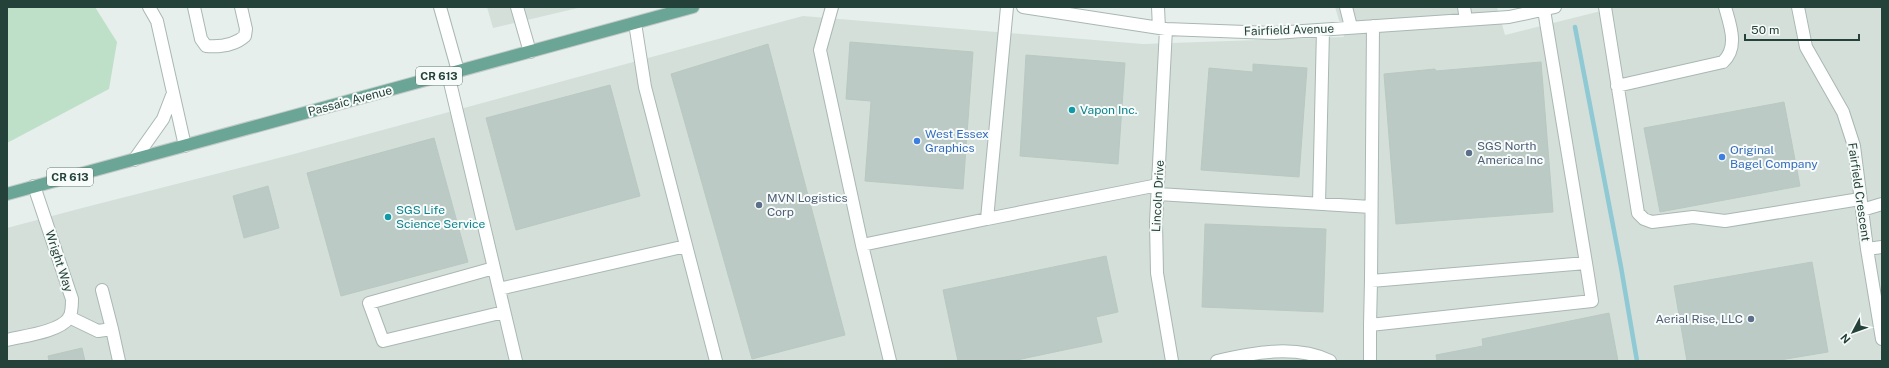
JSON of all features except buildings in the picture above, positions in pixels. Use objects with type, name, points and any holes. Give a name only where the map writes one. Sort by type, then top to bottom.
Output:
[{"type":"main road","name":"Passaic Avenue","points":[[7,194],[693,7]]},
{"type":"street","points":[[149,7],[157,21],[185,146]]},
{"type":"street","points":[[194,7],[201,39],[206,46],[215,47],[240,41],[245,36],[246,29],[241,7]]},
{"type":"street","points":[[440,7],[494,268],[516,361]]},
{"type":"street","points":[[517,7],[530,52]]},
{"type":"street","points":[[832,7],[820,50],[862,244],[890,361]]},
{"type":"street","points":[[987,220],[1007,7]]},
{"type":"street","name":"Fairfield Avenue","points":[[1023,7],[1162,28],[1274,33],[1509,17],[1541,9]]},
{"type":"street","name":"Lincoln Drive","points":[[1158,7],[1162,28],[1156,222],[1157,273],[1172,361]]},
{"type":"street","points":[[1346,7],[1351,28]]},
{"type":"street","points":[[1464,7],[1466,20]]},
{"type":"street","points":[[1605,7],[1638,213],[1644,219],[1652,222],[1693,217],[1725,221],[1861,204],[1882,204]]},
{"type":"street","points":[[1617,86],[1723,62],[1730,56],[1732,43],[1725,7]]},
{"type":"street","name":"Fairfield Crescent","points":[[1798,7],[1806,47],[1843,112],[1854,146],[1867,249],[1882,339]]},
{"type":"street","points":[[1370,325],[1592,301],[1541,9]]},
{"type":"street","points":[[635,23],[645,87],[716,361]]},
{"type":"street","points":[[1370,361],[1373,26]]},
{"type":"street","points":[[1319,204],[1323,30]]},
{"type":"street","points":[[134,160],[163,119],[173,93]]},
{"type":"street","name":"Wright Way","points":[[34,186],[72,299],[69,317]]},
{"type":"street","points":[[862,244],[1158,190],[1371,207]]},
{"type":"street","points":[[499,289],[686,246]]},
{"type":"street","points":[[1867,249],[1882,247]]},
{"type":"street","points":[[1371,281],[1586,263]]},
{"type":"street","points":[[494,268],[369,303],[383,341],[504,312]]},
{"type":"street","points":[[102,290],[119,361]]},
{"type":"street","points":[[7,340],[53,329],[63,324],[69,317],[98,331],[112,329]]},
{"type":"street","points":[[1216,361],[1249,354],[1292,351],[1330,361]]},
{"type":"shaded area","points":[[487,7],[582,7],[493,28]]},
{"type":"shaded area","points":[[1335,7],[1497,7],[1505,35],[1617,7],[1882,7],[1882,361],[7,361],[7,228],[82,208],[294,154],[803,16],[1143,44],[1344,37]]},
{"type":"green space","points":[[7,7],[95,7],[117,42],[109,89],[7,143]]},
{"type":"waterway","points":[[1575,27],[1621,267],[1637,361]]},
{"type":"place","name":"Vapon Inc.","points":[[1072,110]]},
{"type":"place","name":"West Essex Graphics","points":[[917,141]]},
{"type":"place","name":"SGS North America Inc","points":[[1469,153]]},
{"type":"place","name":"Original Bagel Company","points":[[1722,157]]},
{"type":"place","name":"MVN Logistics Corp","points":[[759,205]]},
{"type":"place","name":"SGS Life Science Service","points":[[388,217]]},
{"type":"place","name":"Aerial Rise, LLC","points":[[1751,319]]}]
